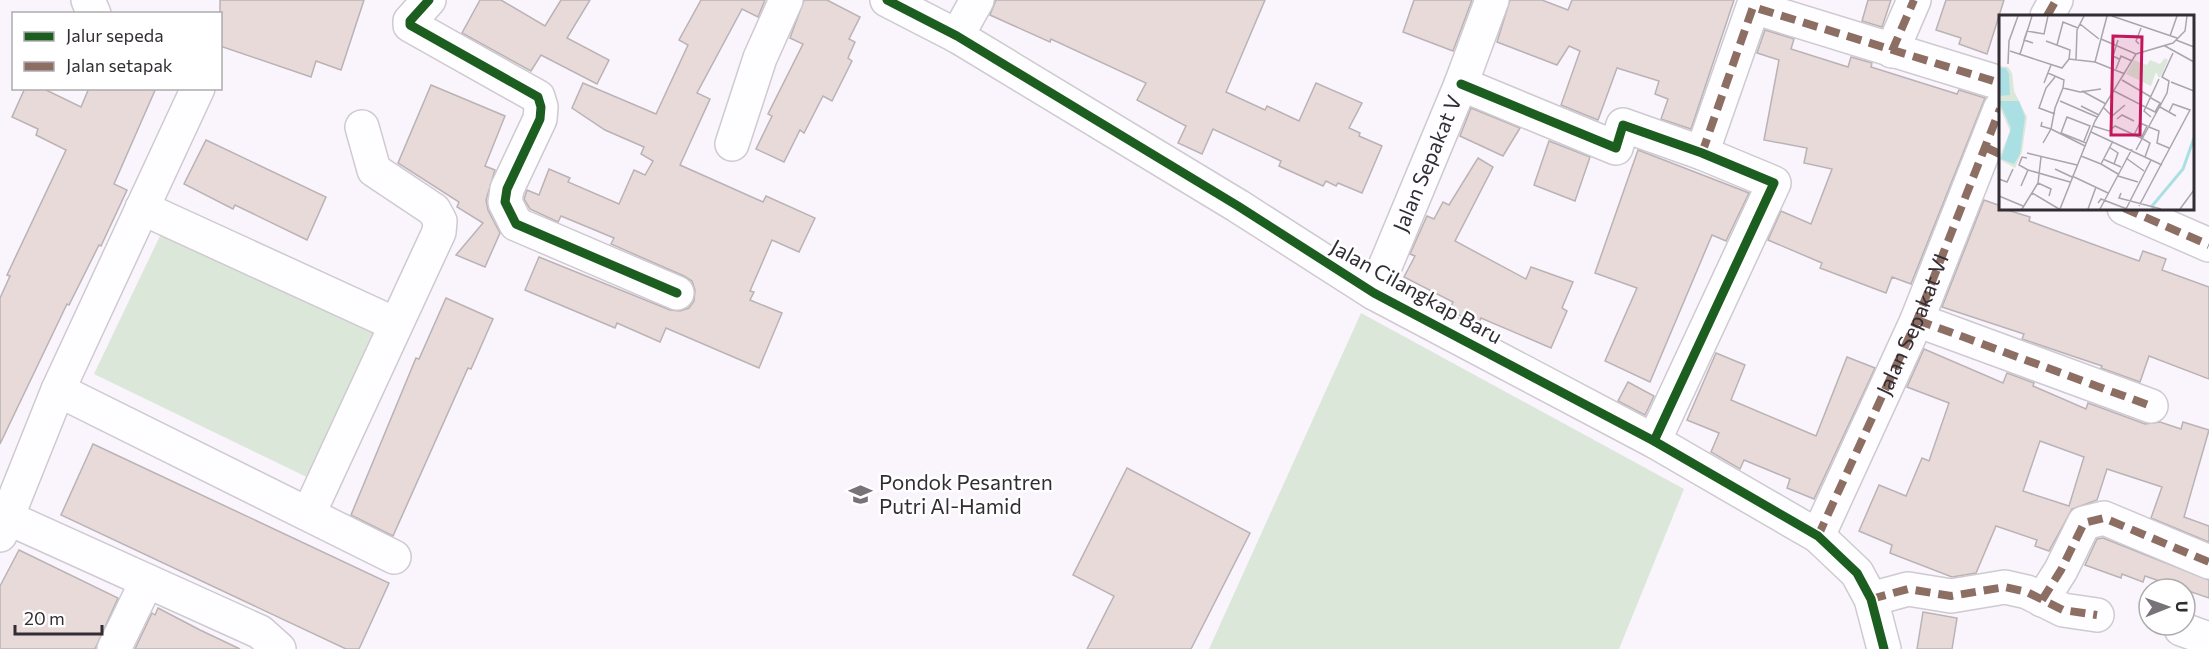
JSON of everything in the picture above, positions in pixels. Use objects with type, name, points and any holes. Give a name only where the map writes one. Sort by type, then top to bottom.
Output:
[{"type":"street","points":[[429,0],[410,21],[410,25],[538,97],[542,107],[540,119],[507,189],[506,202],[516,224],[677,293]]},
{"type":"street","points":[[732,144],[760,58],[786,0]]},
{"type":"street","points":[[957,36],[977,0]]},
{"type":"street","name":"Jalan Sepakat V","points":[[1374,293],[1461,84],[1492,0]]},
{"type":"street","points":[[1892,51],[1914,0]]},
{"type":"street","points":[[2048,15],[2056,0]]},
{"type":"street","name":"Jalan Cilangkap Baru","points":[[890,1],[957,36],[1238,206],[1374,293],[1654,441],[1818,536],[1857,573],[1871,599],[1884,649]]},
{"type":"street","points":[[1702,153],[1754,4],[1892,51],[1999,82]]},
{"type":"street","points":[[1461,84],[1616,148],[1623,125],[1702,153],[1774,183],[1654,441]]},
{"type":"street","points":[[197,90],[182,127],[58,390],[4,527],[146,583],[260,632],[279,649]]},
{"type":"street","name":"Jalan Sepakat VI","points":[[1818,536],[1994,151],[1999,122]]},
{"type":"street","points":[[309,513],[439,232],[440,221],[434,210],[374,170],[362,127]]},
{"type":"street","points":[[142,208],[395,324]]},
{"type":"street","points":[[2129,210],[2209,245]]},
{"type":"street","points":[[1917,320],[2151,406]]},
{"type":"street","points":[[58,390],[394,556]]},
{"type":"street","points":[[2042,600],[2061,570],[2084,523],[2104,518],[2209,562]]},
{"type":"street","points":[[114,649],[146,583]]},
{"type":"street","points":[[1871,599],[1908,589],[1951,596],[2005,587],[2027,592],[2063,610],[2097,615]]},
{"type":"green space","points":[[169,217],[390,324],[315,481],[94,374]]},
{"type":"green space","points":[[1361,313],[1684,489],[1619,649],[1209,649]]},
{"type":"building","points":[[220,0],[364,0],[341,70],[316,61],[311,77],[222,47],[222,12],[220,12]]},
{"type":"building","points":[[480,0],[501,0],[545,26],[561,0],[590,0],[567,38],[609,60],[597,84],[541,55],[531,71],[462,33]]},
{"type":"building","points":[[701,0],[765,0],[758,17],[742,9],[697,93],[710,99],[680,165],[763,202],[766,196],[815,218],[799,252],[772,240],[750,291],[754,292],[750,300],[782,313],[759,368],[666,328],[660,342],[617,323],[615,328],[525,290],[539,257],[670,310],[680,311],[689,308],[694,301],[695,290],[692,281],[684,276],[611,244],[614,238],[561,216],[558,222],[530,209],[524,199],[527,190],[539,195],[549,169],[570,178],[568,182],[619,204],[634,170],[645,175],[653,161],[641,154],[644,147],[605,130],[572,108],[583,83],[656,114],[688,45],[679,40]]},
{"type":"building","points":[[804,0],[827,0],[860,17],[849,39],[855,42],[848,58],[852,61],[832,101],[823,96],[804,133],[800,130],[784,162],[756,149],[772,116],[768,114],[803,44],[790,38]]},
{"type":"building","points":[[996,0],[1265,0],[1226,92],[1265,110],[1267,106],[1299,121],[1316,83],[1362,103],[1349,128],[1360,133],[1359,136],[1382,146],[1362,193],[1338,183],[1336,186],[1326,181],[1323,186],[1279,166],[1281,161],[1213,129],[1202,154],[1178,143],[1186,126],[1137,100],[1146,83],[1051,39],[1050,42],[990,15]]},
{"type":"building","points":[[1414,0],[1472,0],[1453,51],[1403,32]]},
{"type":"building","points":[[1510,0],[1542,0],[1568,10],[1572,0],[1734,0],[1691,129],[1661,119],[1668,99],[1655,94],[1659,81],[1617,68],[1598,120],[1561,105],[1580,51],[1569,46],[1557,65],[1497,42]]},
{"type":"building","points":[[1868,0],[1891,0],[1882,27],[1862,21]]},
{"type":"building","points":[[1946,0],[2004,0],[1987,54],[1959,44],[1961,38],[1936,30]]},
{"type":"building","points":[[1765,30],[1794,39],[1791,49],[1848,67],[1851,57],[1872,63],[1871,67],[1957,94],[1959,90],[1985,98],[1911,284],[1892,277],[1886,293],[1820,268],[1822,263],[1768,240],[1781,211],[1811,224],[1832,169],[1804,163],[1807,148],[1764,140],[1779,60],[1757,53]]},
{"type":"building","points":[[431,85],[505,116],[485,166],[495,170],[486,200],[488,210],[500,233],[485,267],[456,255],[483,223],[457,207],[459,202],[398,163]]},
{"type":"building","points":[[24,90],[46,90],[81,107],[88,90],[155,90],[114,184],[127,190],[101,246],[99,245],[69,305],[67,304],[0,444],[0,298],[10,276],[7,275],[66,150],[36,135],[38,129],[12,117]]},
{"type":"building","points":[[1471,108],[1520,128],[1503,156],[1460,136]]},
{"type":"building","points":[[206,140],[326,197],[307,240],[235,205],[233,209],[184,184]]},
{"type":"building","points":[[1549,141],[1590,157],[1575,201],[1534,185]]},
{"type":"building","points":[[1638,150],[1749,193],[1726,241],[1712,235],[1650,382],[1605,361],[1637,288],[1595,273]]},
{"type":"building","points":[[1478,158],[1493,167],[1455,241],[1526,279],[1531,267],[1573,282],[1562,308],[1567,311],[1551,348],[1481,318],[1478,325],[1449,310],[1453,302],[1404,277],[1415,256],[1410,254],[1427,216],[1434,219],[1443,202],[1449,205]]},
{"type":"building","points":[[1984,200],[1999,205],[1999,210],[2007,210],[2030,217],[2029,221],[2139,261],[2143,251],[2166,259],[2162,270],[2209,287],[2209,379],[2149,356],[2140,382],[2101,368],[2102,366],[2022,339],[2024,334],[1942,307]]},
{"type":"building","points":[[446,298],[493,319],[471,369],[468,368],[393,536],[351,515],[416,358],[419,359]]},
{"type":"building","points":[[1924,349],[2003,383],[2007,373],[2034,383],[2033,386],[2086,409],[2088,403],[2145,424],[2160,422],[2181,429],[2183,422],[2209,430],[2184,517],[2209,526],[2209,542],[2151,518],[2162,487],[2107,469],[2097,500],[2072,509],[2049,551],[2035,546],[2037,540],[1996,526],[1976,573],[1952,577],[1890,553],[1892,545],[1859,531],[1879,485],[1906,496],[1922,458],[1929,461],[1949,403],[1907,387]],"holes":[[[2040,441],[2084,457],[2069,506],[2023,491]]]},
{"type":"building","points":[[1716,353],[1745,365],[1731,400],[1816,436],[1847,357],[1875,368],[1814,499],[1787,488],[1790,479],[1744,460],[1740,469],[1711,452],[1719,433],[1687,420]]},
{"type":"building","points":[[1628,382],[1654,396],[1645,415],[1618,401]]},
{"type":"building","points":[[93,444],[389,583],[359,649],[346,649],[61,515]]},
{"type":"building","points":[[1127,468],[1250,533],[1191,649],[1087,649],[1114,596],[1073,575]]},
{"type":"building","points":[[2103,538],[2209,580],[2209,598],[2197,594],[2197,577],[2145,576],[2137,577],[2137,580],[2122,574],[2121,578],[2085,565],[2097,539]]},
{"type":"building","points":[[19,550],[118,598],[95,649],[0,649],[0,586]]},
{"type":"building","points":[[158,608],[240,649],[135,649],[152,613],[155,615]]},
{"type":"building","points":[[1923,612],[1957,618],[1952,649],[1917,649]]},
{"type":"marked path","points":[[1892,51],[1914,0]]},
{"type":"marked path","points":[[2048,15],[2056,0]]},
{"type":"marked path","points":[[1702,153],[1753,7],[1999,83]]},
{"type":"marked path","points":[[1818,536],[1917,320],[1999,112]]},
{"type":"marked path","points":[[1987,148],[1999,154]]},
{"type":"marked path","points":[[2129,210],[2209,245]]},
{"type":"marked path","points":[[1917,320],[2151,406]]},
{"type":"marked path","points":[[2042,600],[2061,570],[2084,523],[2104,518],[2209,562]]},
{"type":"marked path","points":[[1871,599],[1908,589],[1951,596],[2005,587],[2027,592],[2063,610],[2097,615]]},
{"type":"cycle path","points":[[429,0],[410,21],[410,25],[538,97],[541,107],[540,119],[507,189],[505,202],[516,224],[677,293]]},
{"type":"cycle path","points":[[887,0],[957,36],[1238,206],[1374,293],[1654,441],[1818,536],[1857,573],[1871,599],[1884,649]]},
{"type":"cycle path","points":[[1461,84],[1616,148],[1623,125],[1702,153],[1774,183],[1654,441]]},
{"type":"place","name":"Pondok Pesantren Putri Al-Hamid","points":[[861,495]]}]
